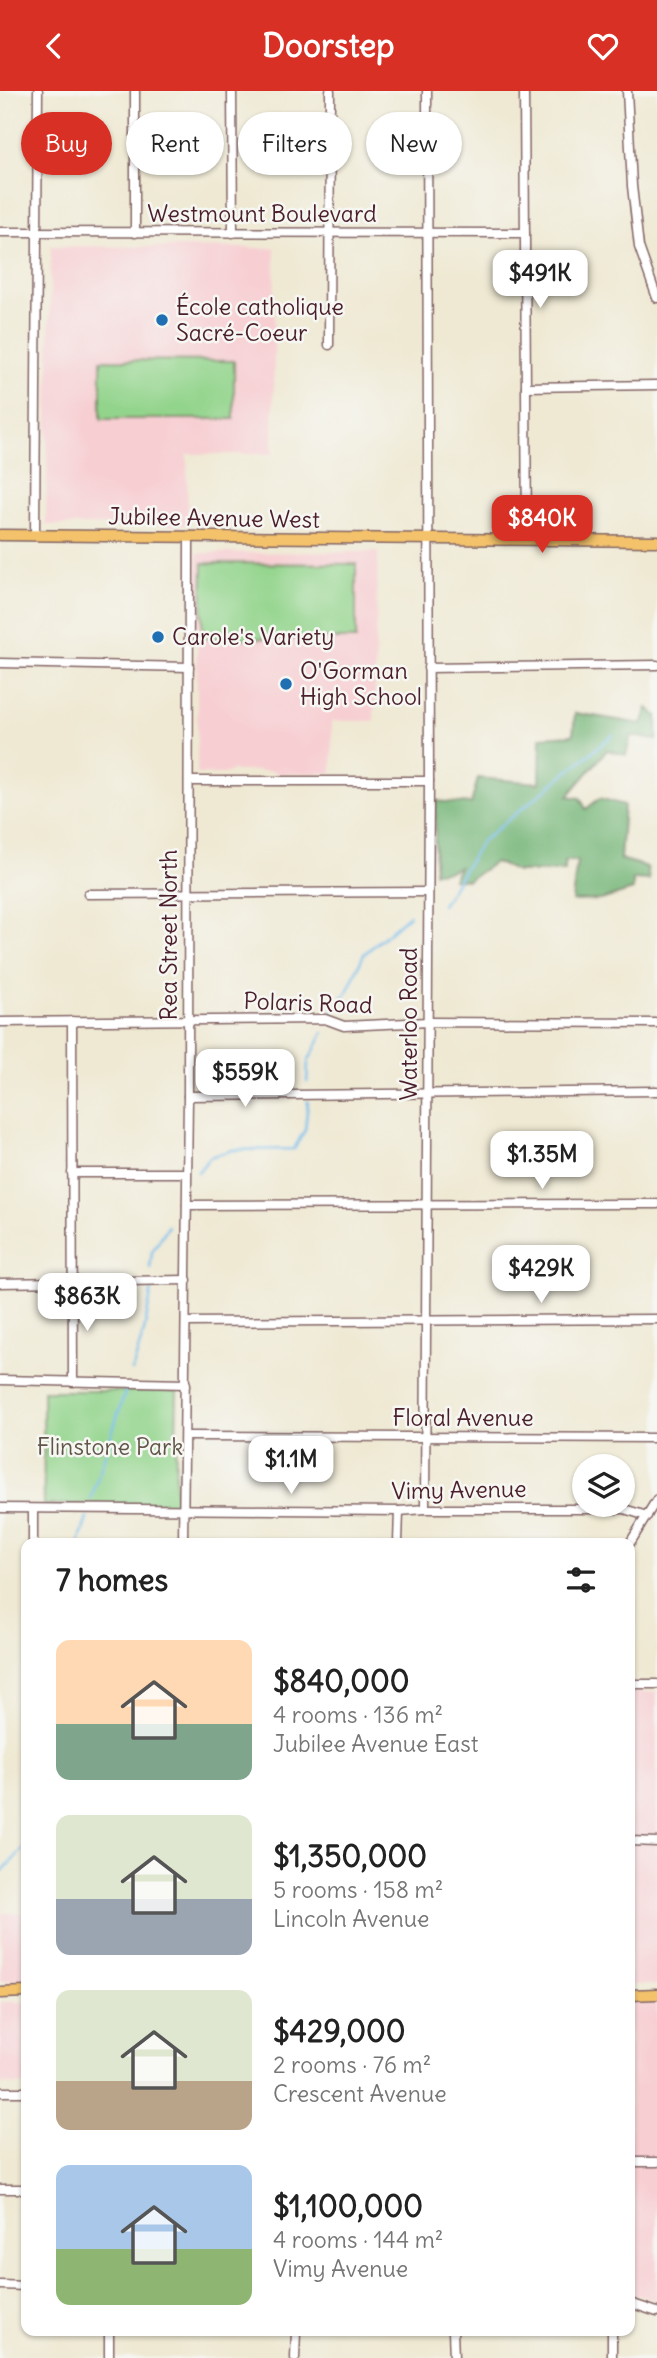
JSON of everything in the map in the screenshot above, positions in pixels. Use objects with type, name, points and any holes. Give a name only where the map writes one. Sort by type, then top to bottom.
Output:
[{"type":"main road","name":"Jubilee Avenue West","points":[[0,535],[657,541]]},
{"type":"main road","points":[[0,1993],[21,1992]]},
{"type":"main road","points":[[635,1994],[657,1994]]},
{"type":"street","points":[[35,535],[38,91]]},
{"type":"street","points":[[135,91],[135,233]]},
{"type":"street","points":[[232,91],[233,233]]},
{"type":"street","points":[[329,345],[330,91]]},
{"type":"street","name":"Waterloo Road","points":[[425,1509],[429,781],[427,91]]},
{"type":"street","points":[[524,91],[527,540]]},
{"type":"street","points":[[627,91],[632,187],[639,247],[657,299]]},
{"type":"street","name":"Westmount Boulevard","points":[[0,232],[525,233]]},
{"type":"street","points":[[527,387],[657,385]]},
{"type":"street","name":"Rea Street North","points":[[183,1538],[187,1280],[189,537]]},
{"type":"street","points":[[0,663],[189,667]]},
{"type":"street","points":[[428,668],[657,665]]},
{"type":"street","points":[[189,781],[429,781]]},
{"type":"street","points":[[88,894],[428,892]]},
{"type":"street","name":"Polaris Road","points":[[0,1022],[325,1019],[344,1025],[428,1022],[657,1023]]},
{"type":"street","points":[[72,1021],[73,1382]]},
{"type":"street","points":[[188,1096],[657,1091]]},
{"type":"street","points":[[72,1173],[186,1173]]},
{"type":"street","points":[[187,1205],[657,1204]]},
{"type":"street","points":[[0,1283],[187,1280]]},
{"type":"street","points":[[186,1322],[657,1319]]},
{"type":"street","points":[[0,1380],[186,1384]]},
{"type":"street","name":"Floral Avenue","points":[[185,1436],[657,1438]]},
{"type":"street","points":[[633,1538],[657,1499]]},
{"type":"street","name":"Vimy Avenue","points":[[0,1508],[399,1511],[624,1509],[647,1516]]},
{"type":"street","points":[[33,1510],[33,1538]]},
{"type":"street","points":[[398,1538],[399,1511]]},
{"type":"street","points":[[635,1684],[657,1684]]},
{"type":"street","points":[[635,1841],[657,1842]]},
{"type":"street","points":[[0,2092],[21,2092]]},
{"type":"street","points":[[635,2162],[657,2162]]},
{"type":"street","points":[[0,2189],[21,2189]]},
{"type":"street","points":[[0,2285],[21,2286]]},
{"type":"street","points":[[635,2305],[657,2312]]},
{"type":"street","points":[[109,2336],[109,2358]]},
{"type":"street","points":[[295,2358],[296,2336]]},
{"type":"street","points":[[453,2336],[453,2358]]},
{"type":"street","points":[[612,2336],[612,2358]]},
{"type":"shaded area","name":"École catholique Sacré-Coeur","points":[[51,246],[275,248],[273,454],[187,454],[188,525],[46,525]]},
{"type":"shaded area","name":"O'Gorman High School","points":[[378,552],[374,721],[332,721],[332,773],[231,771],[225,774],[197,774],[197,553]]},
{"type":"shaded area","points":[[635,1692],[657,1692],[657,1985],[635,1985]]},
{"type":"shaded area","points":[[2,1913],[21,1913],[21,1981],[1,1981]]},
{"type":"shaded area","points":[[635,2000],[657,2000],[657,2301],[635,2294]]},
{"type":"shaded area","points":[[0,2002],[21,2002],[21,2085],[0,2084]]},
{"type":"green space","points":[[101,360],[234,361],[234,419],[101,419]]},
{"type":"green space","points":[[203,563],[356,564],[356,639],[202,638]]},
{"type":"green space","points":[[648,708],[657,716],[657,740],[631,736],[626,755],[607,750],[568,796],[580,798],[586,809],[600,798],[624,805],[620,859],[647,867],[649,880],[633,879],[633,890],[601,900],[572,901],[577,861],[565,861],[565,871],[517,872],[495,862],[468,880],[453,879],[459,867],[434,872],[436,801],[471,804],[478,778],[540,783],[541,737],[573,735],[575,713],[642,724]]},
{"type":"green space","name":"Flinstone Park","points":[[43,1391],[177,1391],[175,1503],[44,1505]]},
{"type":"waterway","points":[[442,905],[481,842],[613,735]]},
{"type":"waterway","points":[[331,1013],[347,992],[364,954],[409,915]]},
{"type":"waterway","points":[[307,1082],[308,1062],[323,1033]]},
{"type":"waterway","points":[[198,1172],[210,1157],[232,1150],[294,1149],[305,1130],[308,1101]]},
{"type":"waterway","points":[[150,1268],[152,1252],[168,1226]]},
{"type":"waterway","points":[[132,1371],[144,1331],[152,1288]]},
{"type":"waterway","points":[[91,1499],[126,1389]]},
{"type":"waterway","points":[[81,1538],[87,1518]]},
{"type":"waterway","points":[[0,1874],[21,1851]]},
{"type":"place","name":"École catholique Sacré-Coeur","points":[[162,320]]},
{"type":"place","name":"Carole's Variety","points":[[158,637]]},
{"type":"place","name":"O'Gorman High School","points":[[286,684]]}]
